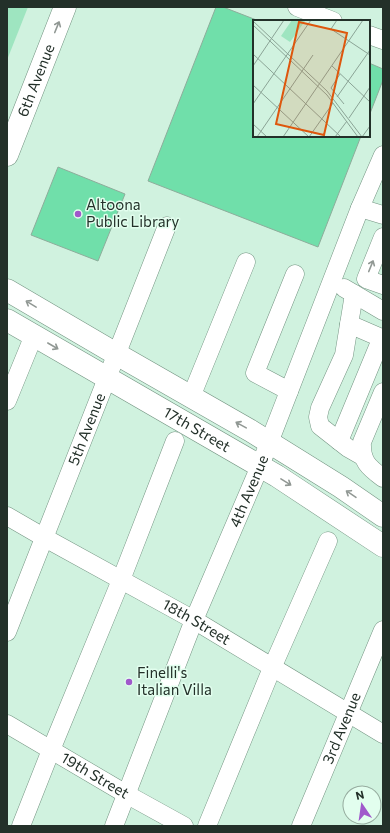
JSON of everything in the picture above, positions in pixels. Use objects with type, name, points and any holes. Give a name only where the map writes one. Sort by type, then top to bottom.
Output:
[{"type":"main road","name":"6th Avenue","points":[[7,155],[66,7]]},
{"type":"main road","name":"17th Street","points":[[7,290],[251,431],[341,487],[383,516]]},
{"type":"main road","name":"17th Street","points":[[7,320],[260,466],[383,546]]},
{"type":"street","points":[[297,7],[330,20]]},
{"type":"street","points":[[370,35],[383,40]]},
{"type":"street","name":"4th Avenue","points":[[114,826],[194,620],[260,466],[333,281],[360,208],[383,156]]},
{"type":"street","points":[[360,208],[383,215]]},
{"type":"street","name":"5th Avenue","points":[[7,632],[167,226]]},
{"type":"street","points":[[383,237],[366,279],[383,285]]},
{"type":"street","points":[[191,397],[246,262]]},
{"type":"street","points":[[289,391],[255,373],[294,274]]},
{"type":"street","points":[[333,281],[383,311]]},
{"type":"street","points":[[354,294],[344,355],[320,408],[318,417],[320,426],[348,448],[362,456]]},
{"type":"street","points":[[339,441],[380,342],[379,336],[349,324]]},
{"type":"street","points":[[7,401],[34,335]]},
{"type":"street","points":[[383,392],[362,442],[362,456],[365,462],[383,478]]},
{"type":"street","points":[[21,826],[121,580],[175,441]]},
{"type":"street","name":"18th Street","points":[[7,516],[194,620],[383,734]]},
{"type":"street","points":[[207,826],[272,668],[328,541]]},
{"type":"street","name":"3rd Avenue","points":[[301,826],[383,630]]},
{"type":"street","name":"19th Street","points":[[7,724],[126,794],[184,826]]},
{"type":"green space","points":[[7,7],[28,7],[7,60]]},
{"type":"building","points":[[216,7],[223,7],[256,20],[253,20],[253,137],[361,137],[318,247],[148,181]]},
{"type":"building","points":[[370,63],[383,69],[383,80],[370,113]]},
{"type":"building","name":"Altoona Public Library","points":[[58,167],[125,194],[98,261],[31,235]]},
{"type":"place","name":"Altoona Public Library","points":[[78,214]]},
{"type":"place","name":"Finelli's Italian Villa","points":[[129,682]]}]
